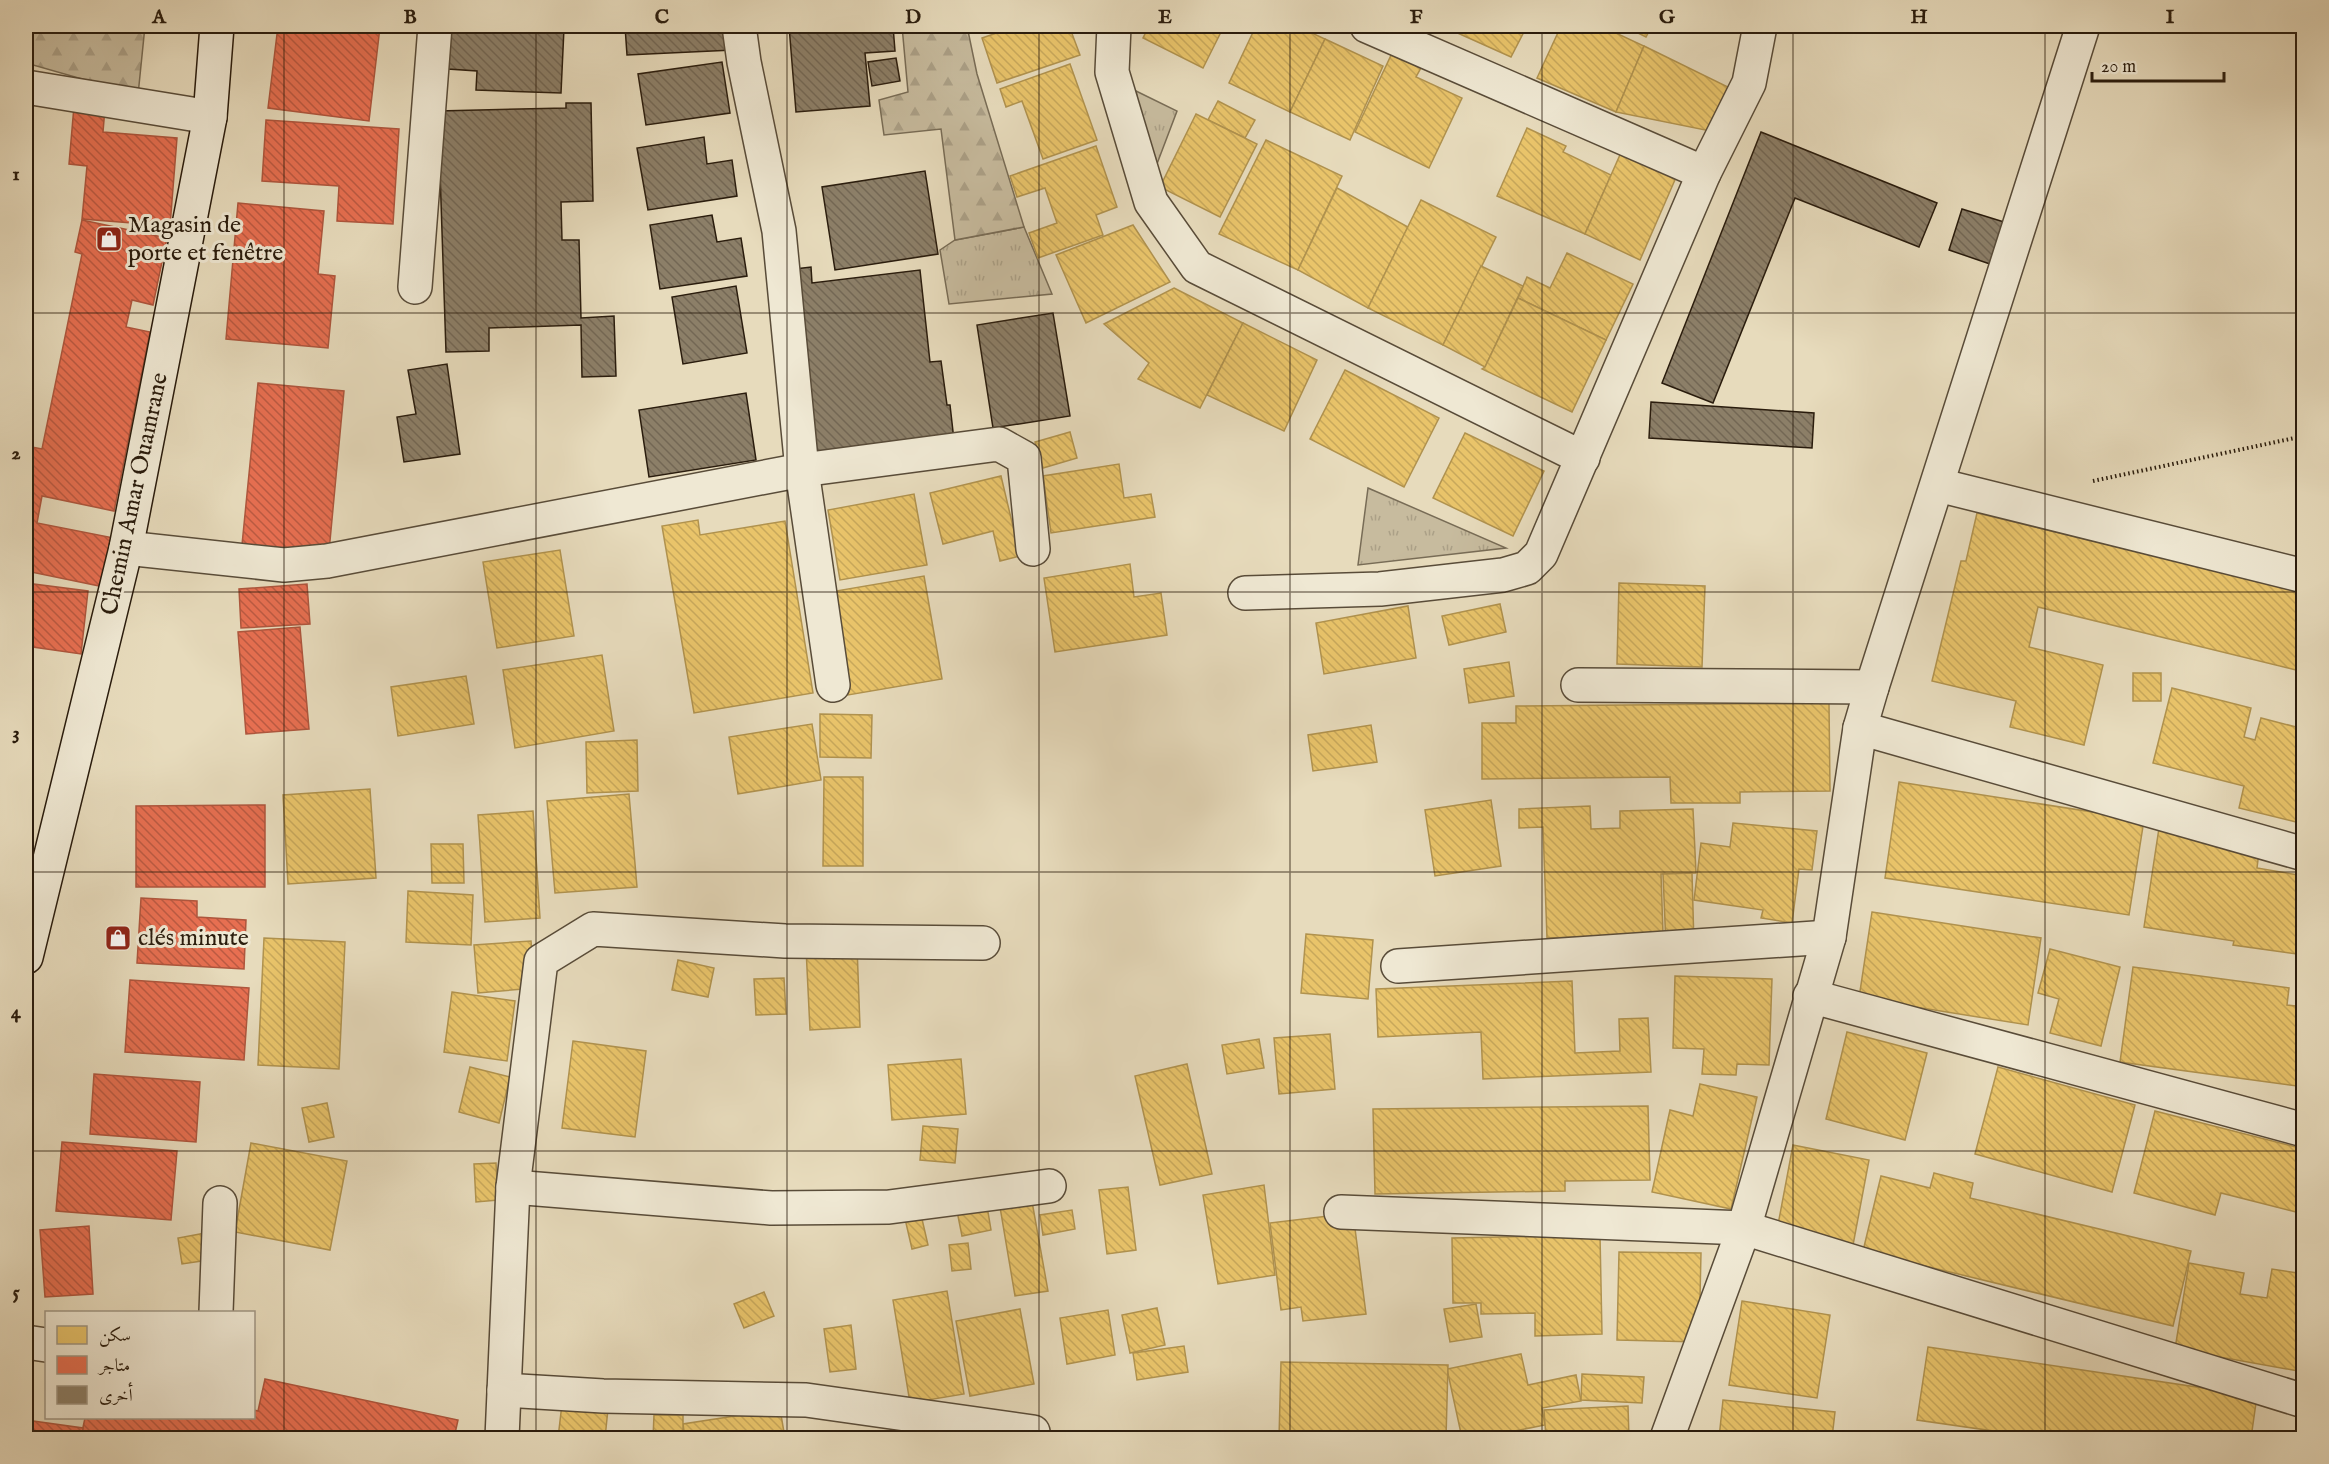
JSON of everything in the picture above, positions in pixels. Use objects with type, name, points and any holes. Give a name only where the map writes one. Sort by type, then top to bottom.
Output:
[{"type":"street","name":"Chemin Amar Ouamrane","points":[[26,957],[126,548],[210,117],[217,26]]},
{"type":"street","points":[[415,288],[435,26]]},
{"type":"street","points":[[739,26],[744,62],[779,231],[802,470],[833,685]]},
{"type":"street","points":[[1114,26],[1112,72],[1151,202],[1197,267],[1582,458]]},
{"type":"street","points":[[1367,26],[1704,173]]},
{"type":"street","points":[[1245,593],[1380,589],[1503,575],[1527,568],[1541,554],[1704,173],[1749,83],[1760,26]]},
{"type":"street","points":[[1667,1438],[1744,1228],[1829,936],[1860,728],[1872,687],[2083,26]]},
{"type":"street","points":[[26,87],[210,117]]},
{"type":"street","points":[[126,548],[284,565],[327,561],[802,470],[999,444],[1024,458],[1033,549]]},
{"type":"street","points":[[1938,485],[2304,576]]},
{"type":"street","points":[[1578,685],[1872,687]]},
{"type":"street","points":[[1860,728],[2304,854]]},
{"type":"street","points":[[502,1438],[513,1187],[541,960],[593,929],[785,941],[983,943]]},
{"type":"street","points":[[1398,966],[1829,936]]},
{"type":"street","points":[[1810,996],[2304,1130]]},
{"type":"street","points":[[513,1187],[771,1209],[889,1207],[1049,1186]]},
{"type":"street","points":[[216,1311],[220,1203]]},
{"type":"street","points":[[1341,1212],[1744,1228],[2304,1401]]},
{"type":"street","points":[[26,1342],[45,1345]]},
{"type":"street","points":[[504,1390],[603,1396],[806,1400],[1034,1432]]},
{"type":"path","points":[[2084,483],[2304,436]]},
{"type":"green space","points":[[26,26],[145,26],[138,95],[26,63]]},
{"type":"green space","points":[[902,26],[967,26],[977,74],[1024,227],[955,240],[941,129],[884,135],[879,100],[908,92]]},
{"type":"green space","points":[[1136,91],[1177,111],[1152,177]]},
{"type":"green space","points":[[1024,227],[1052,294],[949,304],[940,250],[955,240]]},
{"type":"green space","points":[[1368,488],[1506,548],[1358,565]]},
{"type":"building: سكن","points":[[1017,26],[1088,26],[1071,31],[1080,55],[997,83],[982,38]]},
{"type":"building: سكن","points":[[1149,26],[1224,26],[1203,68],[1143,38]]},
{"type":"building: سكن","points":[[1256,26],[1297,26],[1325,39],[1290,112],[1229,83]]},
{"type":"building: سكن","points":[[1442,26],[1527,26],[1511,57]]},
{"type":"building: سكن","points":[[1561,26],[1601,26],[1644,46],[1616,112],[1537,78]]},
{"type":"building: سكن","points":[[1624,26],[1652,26],[1646,37]]},
{"type":"building: سكن","points":[[1325,39],[1383,66],[1350,140],[1290,112]]},
{"type":"building: سكن","points":[[1644,46],[1728,87],[1710,131],[1616,112]]},
{"type":"building: سكن","points":[[1393,51],[1422,66],[1416,77],[1462,98],[1429,168],[1355,132]]},
{"type":"building: سكن","points":[[1070,64],[1097,140],[1043,159],[1022,101],[1006,107],[1000,89]]},
{"type":"building: سكن","points":[[1218,101],[1255,120],[1245,138],[1208,120]]},
{"type":"building: سكن","points":[[1196,114],[1257,144],[1220,217],[1160,187]]},
{"type":"building: سكن","points":[[1527,128],[1566,146],[1563,152],[1611,175],[1585,234],[1497,196]]},
{"type":"building: سكن","points":[[1266,140],[1342,176],[1298,270],[1219,234]]},
{"type":"building: سكن","points":[[1096,146],[1117,207],[1096,215],[1103,235],[1038,258],[1029,233],[1057,223],[1045,188],[1017,197],[1010,176]]},
{"type":"building: سكن","points":[[1623,148],[1678,173],[1640,260],[1585,234]]},
{"type":"building: سكن","points":[[1337,188],[1408,227],[1368,308],[1298,270]]},
{"type":"building: سكن","points":[[1421,200],[1496,237],[1443,345],[1368,308]]},
{"type":"building: سكن","points":[[1133,225],[1170,282],[1086,323],[1056,255]]},
{"type":"building: سكن","points":[[1567,253],[1633,284],[1606,340],[1518,298],[1527,277],[1550,288]]},
{"type":"building: سكن","points":[[1481,266],[1523,286],[1485,367],[1443,345]]},
{"type":"building: سكن","points":[[1174,288],[1243,323],[1200,408],[1138,379],[1149,363],[1104,324]]},
{"type":"building: سكن","points":[[1518,298],[1606,340],[1572,412],[1482,369]]},
{"type":"building: سكن","points":[[1243,323],[1317,360],[1284,431],[1207,395]]},
{"type":"building: سكن","points":[[1345,370],[1439,418],[1404,487],[1310,439]]},
{"type":"building: سكن","points":[[1070,432],[1077,458],[1043,468],[1035,442]]},
{"type":"building: سكن","points":[[1465,433],[1544,471],[1513,536],[1433,498]]},
{"type":"building: سكن","points":[[1119,464],[1124,498],[1151,494],[1155,517],[1051,533],[1043,476]]},
{"type":"building: سكن","points":[[1001,476],[1020,556],[1000,561],[993,531],[943,544],[930,493]]},
{"type":"building: سكن","points":[[914,494],[927,565],[840,580],[828,510]]},
{"type":"building: سكن","points":[[1977,513],[2304,592],[2304,672],[2038,607],[2029,647],[2103,665],[2084,745],[2010,727],[2016,701],[1932,681],[1961,561],[1966,561]]},
{"type":"building: سكن","points":[[698,520],[700,535],[785,521],[813,693],[694,713],[662,526]]},
{"type":"building: سكن","points":[[560,550],[574,636],[497,648],[483,562]]},
{"type":"building: سكن","points":[[1130,564],[1134,597],[1161,593],[1167,635],[1055,652],[1044,578]]},
{"type":"building: سكن","points":[[924,576],[942,679],[848,695],[830,592]]},
{"type":"building: سكن","points":[[1619,583],[1705,586],[1702,667],[1617,664]]},
{"type":"building: سكن","points":[[1500,604],[1506,632],[1449,645],[1442,616]]},
{"type":"building: سكن","points":[[1408,606],[1416,658],[1324,674],[1316,623]]},
{"type":"building: سكن","points":[[602,655],[614,731],[515,748],[503,670]]},
{"type":"building: سكن","points":[[1509,662],[1514,696],[1469,703],[1464,669]]},
{"type":"building: سكن","points":[[2133,673],[2161,673],[2161,701],[2133,701]]},
{"type":"building: سكن","points":[[466,676],[474,724],[398,736],[391,687]]},
{"type":"building: سكن","points":[[2172,688],[2251,708],[2244,737],[2255,740],[2261,718],[2304,729],[2304,824],[2239,808],[2244,786],[2153,763]]},
{"type":"building: سكن","points":[[1829,703],[1830,791],[1740,792],[1740,803],[1671,803],[1670,777],[1482,779],[1482,723],[1516,723],[1516,706]]},
{"type":"building: سكن","points":[[820,714],[872,715],[871,758],[820,757]]},
{"type":"building: سكن","points":[[812,724],[821,780],[738,794],[729,737]]},
{"type":"building: سكن","points":[[1371,725],[1377,762],[1313,771],[1308,735]]},
{"type":"building: سكن","points":[[637,740],[638,791],[587,793],[586,742]]},
{"type":"building: سكن","points":[[824,777],[863,777],[863,866],[823,866]]},
{"type":"building: سكن","points":[[1899,782],[2144,820],[2129,915],[1885,878]]},
{"type":"building: سكن","points":[[370,789],[376,878],[288,884],[283,795]]},
{"type":"building: سكن","points":[[629,794],[637,887],[555,893],[547,801]]},
{"type":"building: سكن","points":[[1491,800],[1501,866],[1435,876],[1425,810]]},
{"type":"building: سكن","points":[[1590,806],[1591,829],[1620,828],[1620,811],[1693,809],[1696,873],[1661,874],[1663,934],[1547,938],[1543,827],[1519,828],[1519,809]]},
{"type":"building: سكن","points":[[533,811],[540,918],[485,922],[478,815]]},
{"type":"building: سكن","points":[[1733,823],[1817,831],[1812,870],[1799,869],[1792,923],[1761,918],[1763,910],[1694,900],[1701,843],[1730,847]]},
{"type":"building: سكن","points":[[2159,828],[2260,844],[2257,868],[2304,876],[2304,955],[2233,945],[2234,941],[2144,927]]},
{"type":"building: سكن","points":[[431,844],[463,844],[464,883],[432,883]]},
{"type":"building: سكن","points":[[1692,873],[1694,945],[1666,946],[1663,874]]},
{"type":"building: سكن","points":[[408,891],[473,895],[471,945],[406,942]]},
{"type":"building: سكن","points":[[1872,912],[2041,938],[2028,1025],[1859,998]]},
{"type":"building: سكن","points":[[1306,934],[1373,940],[1368,999],[1301,993]]},
{"type":"building: سكن","points":[[264,938],[345,942],[339,1069],[258,1065]]},
{"type":"building: سكن","points":[[531,941],[535,988],[478,993],[474,945]]},
{"type":"building: سكن","points":[[857,946],[860,1027],[810,1030],[806,948]]},
{"type":"building: سكن","points":[[2050,949],[2120,967],[2101,1046],[2050,1033],[2059,999],[2038,993]]},
{"type":"building: سكن","points":[[678,960],[714,968],[708,997],[672,990]]},
{"type":"building: سكن","points":[[2133,967],[2289,988],[2287,1005],[2304,1007],[2304,1087],[2120,1062]]},
{"type":"building: سكن","points":[[1675,976],[1772,979],[1769,1065],[1737,1064],[1736,1075],[1702,1074],[1704,1049],[1673,1048]]},
{"type":"building: سكن","points":[[784,978],[786,1014],[756,1015],[754,979]]},
{"type":"building: سكن","points":[[1572,981],[1575,1053],[1620,1051],[1619,1019],[1648,1018],[1651,1072],[1483,1079],[1481,1032],[1378,1037],[1376,989]]},
{"type":"building: سكن","points":[[452,992],[515,1001],[507,1061],[444,1052]]},
{"type":"building: سكن","points":[[1847,1032],[1927,1053],[1905,1140],[1826,1119]]},
{"type":"building: سكن","points":[[1330,1034],[1335,1089],[1279,1094],[1274,1038]]},
{"type":"building: سكن","points":[[1259,1039],[1264,1068],[1227,1074],[1222,1045]]},
{"type":"building: سكن","points":[[573,1041],[646,1051],[635,1137],[562,1128]]},
{"type":"building: سكن","points":[[961,1059],[966,1114],[892,1120],[888,1065]]},
{"type":"building: سكن","points":[[1187,1064],[1212,1174],[1160,1185],[1135,1076]]},
{"type":"building: سكن","points":[[470,1067],[510,1077],[499,1123],[459,1112]]},
{"type":"building: سكن","points":[[1998,1067],[2135,1105],[2112,1192],[1975,1154]]},
{"type":"building: سكن","points":[[1700,1084],[1757,1097],[1731,1209],[1652,1192],[1670,1110],[1693,1116]]},
{"type":"building: سكن","points":[[327,1103],[334,1137],[309,1142],[302,1108]]},
{"type":"building: سكن","points":[[1648,1106],[1650,1180],[1565,1181],[1565,1191],[1375,1194],[1373,1109]]},
{"type":"building: سكن","points":[[2155,1111],[2304,1149],[2304,1214],[2221,1193],[2215,1215],[2134,1193]]},
{"type":"building: سكن","points":[[923,1126],[958,1129],[955,1163],[920,1160]]},
{"type":"building: سكن","points":[[251,1143],[347,1161],[330,1250],[235,1232]]},
{"type":"building: سكن","points":[[1793,1145],[1869,1160],[1853,1245],[1777,1230]]},
{"type":"building: سكن","points":[[496,1163],[498,1200],[476,1202],[474,1164]]},
{"type":"building: سكن","points":[[1934,1173],[1973,1183],[1970,1198],[2191,1251],[2173,1326],[1863,1251],[1881,1176],[1930,1188]]},
{"type":"building: سكن","points":[[1264,1185],[1275,1275],[1218,1284],[1203,1195]]},
{"type":"building: سكن","points":[[1128,1187],[1136,1250],[1107,1254],[1099,1190]]},
{"type":"building: سكن","points":[[1031,1196],[1048,1291],[1015,1296],[999,1201]]},
{"type":"building: سكن","points":[[986,1200],[991,1230],[962,1236],[956,1206]]},
{"type":"building: سكن","points":[[919,1206],[928,1245],[912,1249],[903,1210]]},
{"type":"building: سكن","points":[[1072,1210],[1075,1229],[1043,1235],[1040,1215]]},
{"type":"building: سكن","points":[[1353,1213],[1366,1314],[1303,1321],[1301,1307],[1281,1310],[1270,1223]]},
{"type":"building: سكن","points":[[211,1232],[215,1259],[182,1264],[178,1238]]},
{"type":"building: سكن","points":[[1600,1235],[1602,1334],[1535,1336],[1535,1313],[1481,1314],[1481,1303],[1453,1303],[1452,1238]]},
{"type":"building: سكن","points":[[968,1243],[971,1269],[952,1271],[949,1245]]},
{"type":"building: سكن","points":[[1619,1252],[1701,1253],[1699,1342],[1617,1340]]},
{"type":"building: سكن","points":[[2189,1263],[2244,1273],[2240,1294],[2267,1298],[2272,1269],[2304,1274],[2304,1372],[2175,1349]]},
{"type":"building: سكن","points":[[947,1291],[964,1394],[910,1403],[893,1300]]},
{"type":"building: سكن","points":[[764,1292],[774,1316],[744,1328],[734,1304]]},
{"type":"building: سكن","points":[[1742,1301],[1830,1315],[1817,1398],[1729,1385]]},
{"type":"building: سكن","points":[[1476,1304],[1482,1337],[1450,1342],[1444,1309]]},
{"type":"building: سكن","points":[[1157,1308],[1165,1345],[1130,1353],[1122,1315]]},
{"type":"building: سكن","points":[[1020,1309],[1034,1384],[970,1396],[956,1321]]},
{"type":"building: سكن","points":[[1108,1310],[1115,1355],[1067,1364],[1060,1318]]},
{"type":"building: سكن","points":[[851,1325],[856,1369],[830,1372],[824,1329]]},
{"type":"building: سكن","points":[[1184,1346],[1188,1372],[1137,1380],[1133,1353]]},
{"type":"building: سكن","points":[[1928,1347],[2257,1396],[2251,1438],[1992,1438],[1993,1431],[1917,1420]]},
{"type":"building: سكن","points":[[1521,1354],[1528,1385],[1576,1375],[1581,1401],[1542,1408],[1545,1425],[1479,1438],[1462,1438],[1447,1369]]},
{"type":"building: سكن","points":[[1281,1362],[1448,1365],[1446,1438],[1279,1438]]},
{"type":"building: سكن","points":[[1582,1374],[1644,1377],[1642,1403],[1581,1400]]},
{"type":"building: سكن","points":[[1723,1400],[1835,1412],[1832,1438],[1719,1438]]},
{"type":"building: سكن","points":[[562,1404],[608,1409],[605,1438],[558,1438]]},
{"type":"building: سكن","points":[[1628,1406],[1629,1438],[1546,1438],[1544,1410]]},
{"type":"building: سكن","points":[[780,1409],[785,1438],[685,1438],[683,1424]]},
{"type":"building: سكن","points":[[654,1415],[683,1415],[683,1438],[653,1438]]},
{"type":"building: متاجر","points":[[278,26],[380,27],[369,121],[268,108]]},
{"type":"building: متاجر","points":[[74,106],[105,108],[103,132],[177,138],[170,226],[82,219],[87,166],[69,164]]},
{"type":"building: متاجر","points":[[266,120],[399,129],[393,224],[337,221],[339,186],[262,181]]},
{"type":"building: متاجر","points":[[238,203],[324,211],[318,274],[335,276],[328,348],[226,339]]},
{"type":"building: متاجر","points":[[82,220],[167,238],[153,305],[132,300],[126,327],[150,332],[114,511],[42,496],[37,523],[124,540],[114,589],[26,571],[26,446],[42,449],[82,254],[75,252]]},
{"type":"building: متاجر","points":[[258,383],[344,391],[327,573],[240,565]]},
{"type":"building: متاجر","points":[[26,583],[88,591],[81,654],[26,646]]},
{"type":"building: متاجر","points":[[307,584],[310,624],[241,628],[239,589]]},
{"type":"building: متاجر","points":[[300,627],[309,729],[246,734],[238,632]]},
{"type":"building: متاجر","points":[[265,805],[265,887],[136,887],[136,806]]},
{"type":"building: متاجر","points":[[141,898],[197,901],[197,917],[246,920],[244,969],[137,963]]},
{"type":"building: متاجر","points":[[130,980],[249,988],[244,1060],[125,1052]]},
{"type":"building: متاجر","points":[[94,1074],[200,1082],[196,1142],[90,1134]]},
{"type":"building: متاجر","points":[[62,1142],[177,1151],[171,1220],[56,1211]]},
{"type":"building: متاجر","points":[[89,1226],[93,1294],[45,1297],[40,1230]]},
{"type":"building: متاجر","points":[[265,1379],[458,1420],[454,1438],[114,1438],[82,1432],[85,1419],[255,1419],[255,1410],[258,1411]]},
{"type":"building: متاجر","points":[[26,1420],[83,1428],[82,1438],[26,1438]]},
{"type":"building: أخرى","points":[[450,26],[564,28],[561,93],[476,90],[477,71],[448,69]]},
{"type":"building: أخرى","points":[[625,26],[732,26],[733,50],[627,55]]},
{"type":"building: أخرى","points":[[789,26],[893,26],[895,51],[865,53],[870,106],[796,112]]},
{"type":"building: أخرى","points":[[896,58],[900,81],[872,86],[868,62]]},
{"type":"building: أخرى","points":[[722,62],[730,113],[646,125],[638,74]]},
{"type":"building: أخرى","points":[[566,103],[591,103],[593,201],[561,202],[562,240],[579,240],[581,318],[614,316],[616,376],[582,377],[581,325],[489,328],[489,351],[446,352],[438,111],[566,108]]},
{"type":"building: أخرى","points":[[1761,132],[1937,203],[1919,247],[1795,198],[1713,403],[1662,383]]},
{"type":"building: أخرى","points":[[704,137],[707,164],[732,160],[737,196],[648,210],[637,148]]},
{"type":"building: أخرى","points":[[925,171],[938,254],[835,270],[822,187]]},
{"type":"building: أخرى","points":[[1962,209],[2004,222],[1990,264],[1949,250]]},
{"type":"building: أخرى","points":[[712,215],[717,242],[741,238],[747,276],[660,289],[650,225]]},
{"type":"building: أخرى","points":[[811,267],[812,283],[920,270],[930,362],[941,361],[947,405],[950,405],[956,458],[816,474],[795,269]]},
{"type":"building: أخرى","points":[[736,286],[747,353],[683,364],[672,297]]},
{"type":"building: أخرى","points":[[1053,313],[1070,416],[993,428],[977,325]]},
{"type":"building: أخرى","points":[[447,364],[460,454],[404,462],[397,417],[416,414],[408,370]]},
{"type":"building: أخرى","points":[[746,393],[756,460],[649,477],[639,410]]},
{"type":"building: أخرى","points":[[1651,402],[1814,413],[1812,448],[1649,438]]},
{"type":"place","name":"Magasin de porte et fenêtre","points":[[109,239]]},
{"type":"place","name":"clés minute","points":[[118,938]]}]
